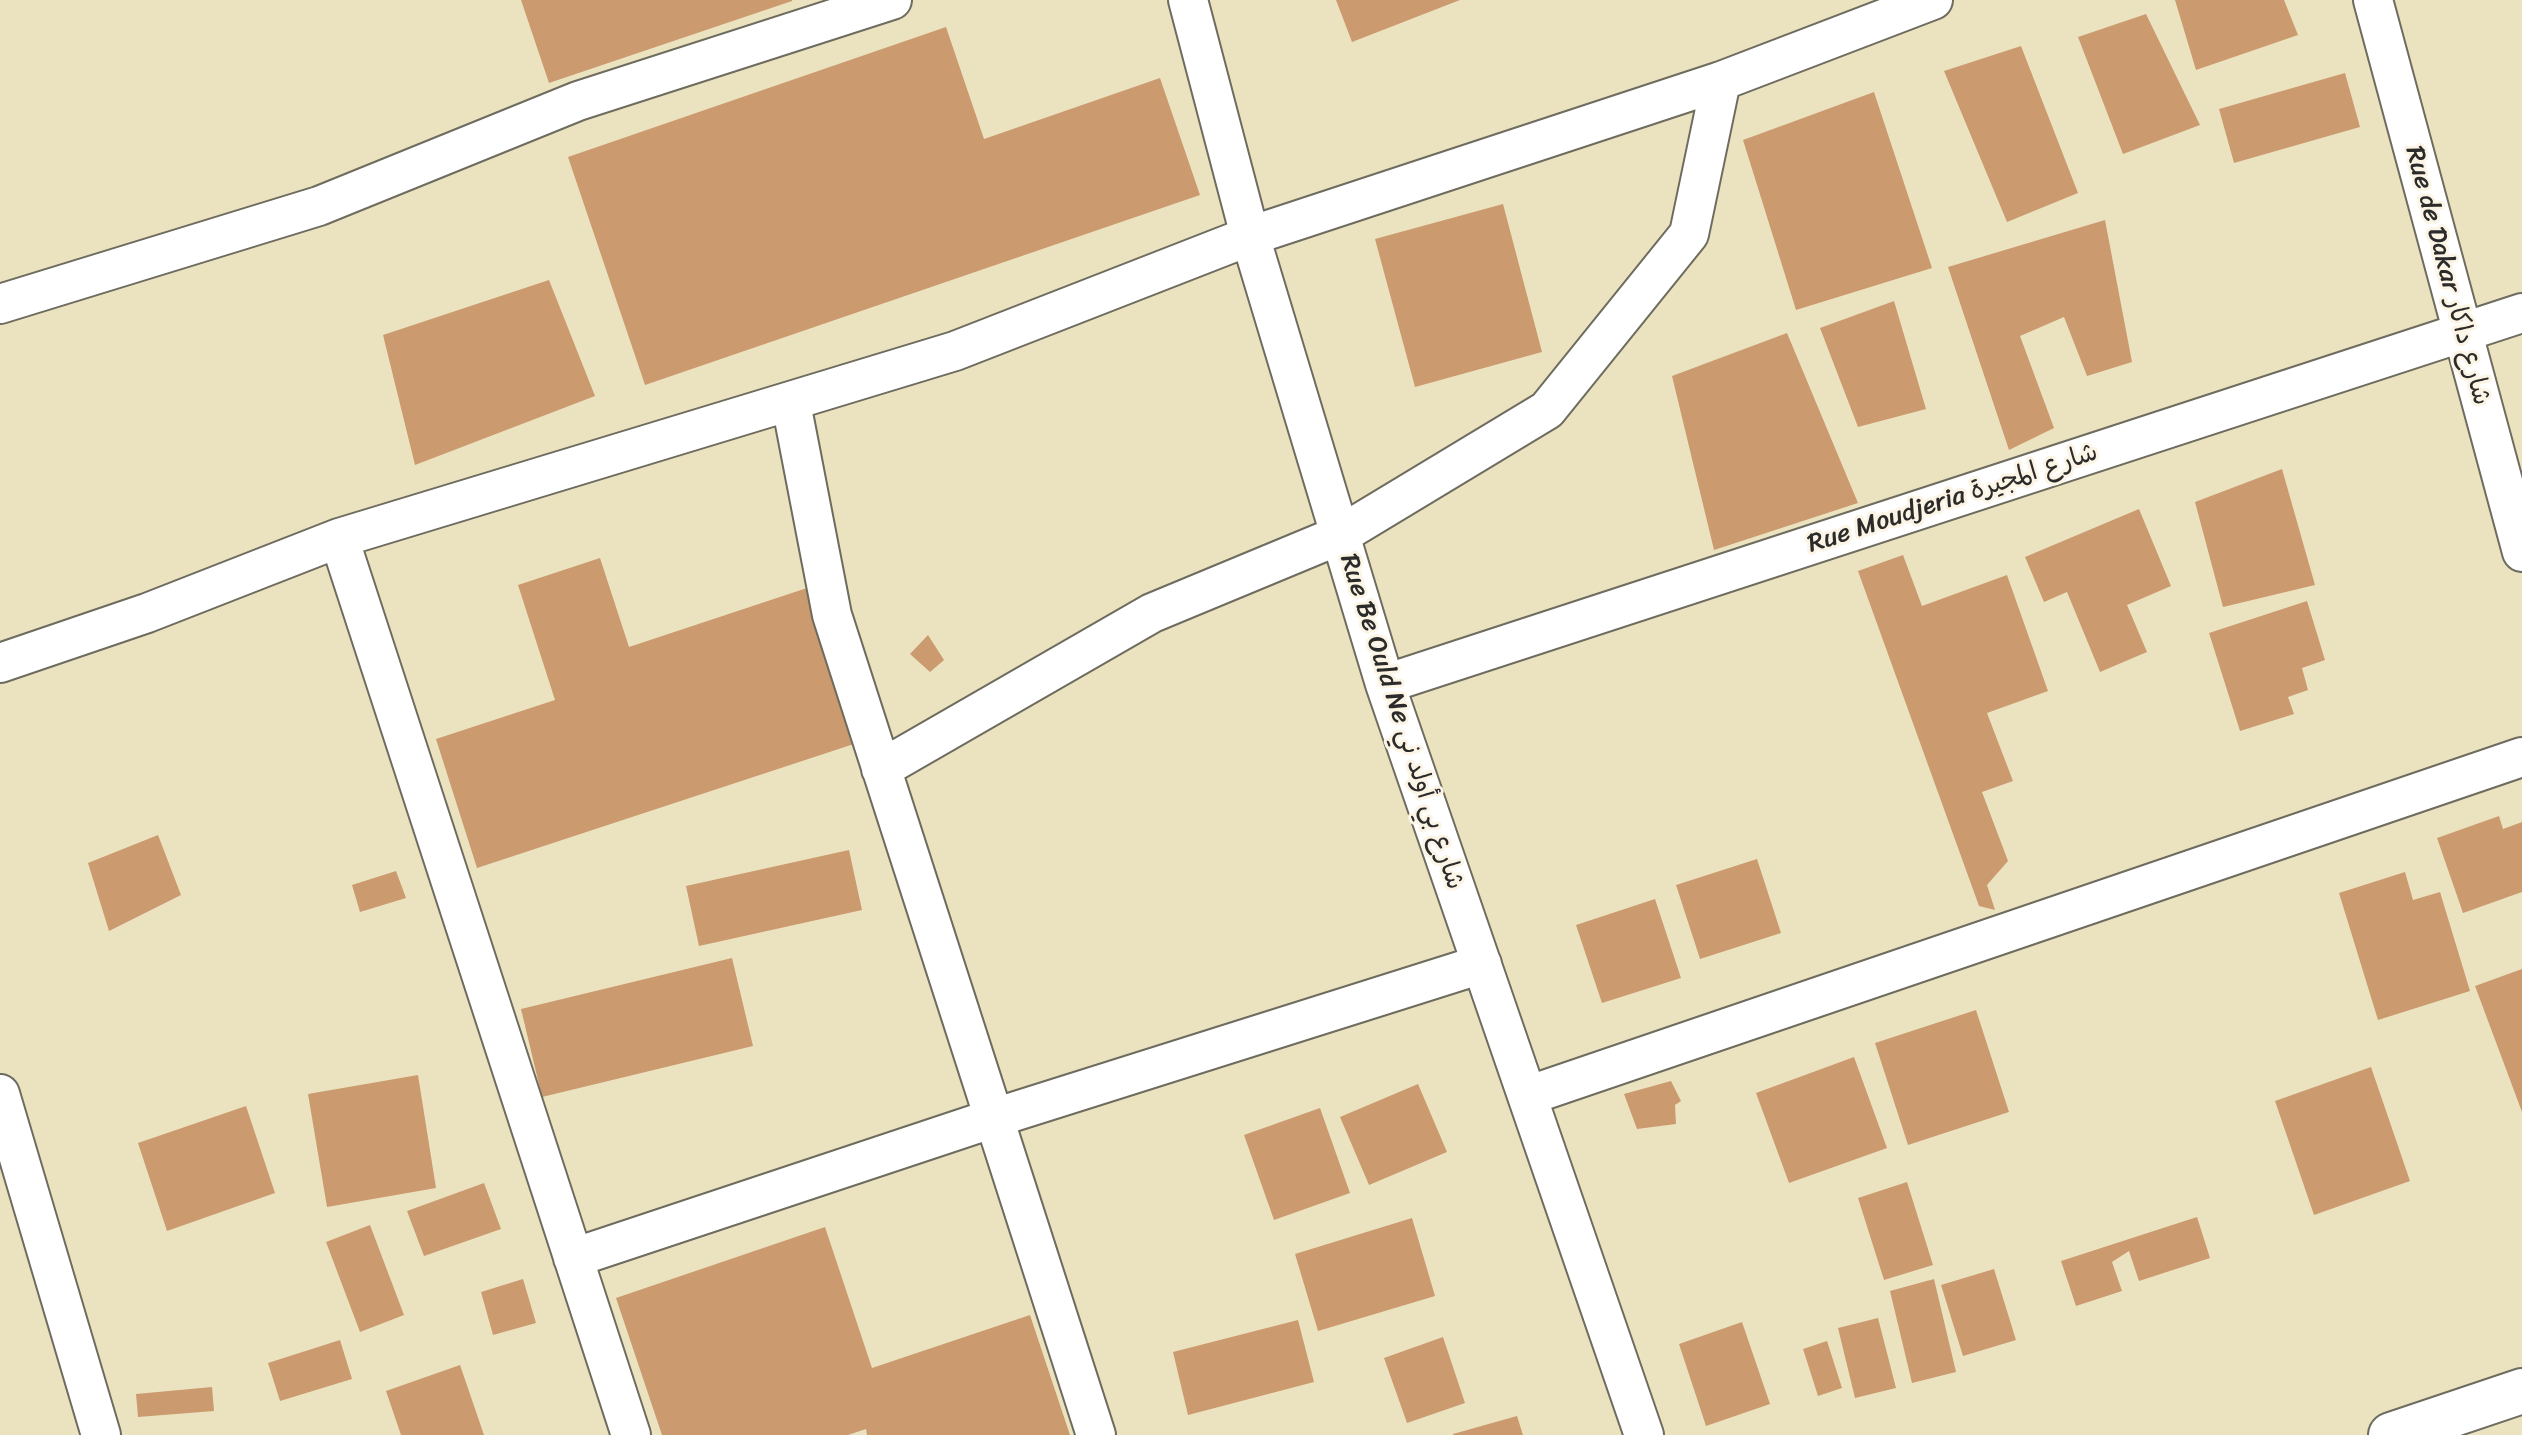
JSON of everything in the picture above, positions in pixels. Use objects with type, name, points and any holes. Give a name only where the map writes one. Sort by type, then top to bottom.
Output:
[{"type":"main road","points":[[2391,1435],[2522,1391]]},
{"type":"street","points":[[0,304],[319,206],[578,101],[892,0]]},
{"type":"street","name":"Rue Be Ould Ne شارع بي أولد ني","points":[[1188,0],[1250,236],[1385,684],[1644,1435]]},
{"type":"street","points":[[0,663],[147,613],[339,538],[955,351],[1250,236],[1721,81],[1886,8],[1933,0]]},
{"type":"street","name":"Rue de Dakar شارع داكار","points":[[2373,0],[2522,552]]},
{"type":"street","points":[[881,769],[1152,613],[1340,535],[1547,410],[1689,234],[1721,81]]},
{"type":"street","name":"Rue Moudjeria شارع المجيرة","points":[[1385,684],[2522,313]]},
{"type":"street","points":[[791,403],[832,615],[1096,1435]]},
{"type":"street","points":[[339,538],[631,1435]]},
{"type":"street","points":[[1527,1096],[2522,757]]},
{"type":"street","points":[[573,1258],[994,1118],[1482,964]]},
{"type":"street","points":[[0,1094],[10,1165],[101,1435]]},
{"type":"building","points":[[521,0],[792,0],[792,1],[549,83]]},
{"type":"building","points":[[1336,0],[1460,0],[1352,42]]},
{"type":"building","points":[[2175,0],[2284,0],[2298,35],[2196,70]]},
{"type":"building","points":[[2146,14],[2200,125],[2123,154],[2078,37]]},
{"type":"building","points":[[946,27],[984,139],[1160,78],[1200,195],[645,385],[568,157]]},
{"type":"building","points":[[2021,46],[2078,193],[2007,222],[1944,71]]},
{"type":"building","points":[[2345,73],[2360,127],[2234,163],[2219,109]]},
{"type":"building","points":[[1874,92],[1932,268],[1796,310],[1743,140]]},
{"type":"building","points":[[1503,204],[1542,352],[1415,387],[1375,239]]},
{"type":"building","points":[[2105,220],[2132,362],[2087,376],[2064,317],[2020,336],[2054,428],[2009,450],[1948,267]]},
{"type":"building","points":[[549,280],[595,396],[415,465],[383,335]]},
{"type":"building","points":[[1894,301],[1926,409],[1858,427],[1820,328]]},
{"type":"building","points":[[1787,333],[1858,503],[1714,550],[1672,376]]},
{"type":"building","points":[[2282,469],[2315,585],[2223,607],[2195,502]]},
{"type":"building","points":[[2139,509],[2171,586],[2127,605],[2147,652],[2100,672],[2067,592],[2044,602],[2025,557]]},
{"type":"building","points":[[1903,555],[1922,606],[2007,575],[2048,691],[1987,713],[2013,781],[1982,792],[2008,861],[1987,885],[1995,910],[1979,906],[1858,571]]},
{"type":"building","points":[[600,558],[629,647],[813,586],[863,741],[477,868],[436,739],[555,700],[518,585]]},
{"type":"building","points":[[2307,601],[2325,660],[2302,668],[2308,690],[2288,697],[2294,714],[2240,731],[2209,633]]},
{"type":"building","points":[[928,635],[944,660],[930,672],[910,654]]},
{"type":"building","points":[[2499,816],[2503,829],[2522,822],[2522,892],[2463,913],[2437,838]]},
{"type":"building","points":[[158,835],[181,895],[109,931],[88,863]]},
{"type":"building","points":[[849,850],[862,910],[699,946],[686,886]]},
{"type":"building","points":[[1757,859],[1781,933],[1700,959],[1676,885]]},
{"type":"building","points":[[396,871],[406,898],[360,912],[352,885]]},
{"type":"building","points":[[2405,872],[2413,900],[2440,892],[2470,991],[2378,1020],[2339,893]]},
{"type":"building","points":[[1655,899],[1681,978],[1602,1003],[1576,925]]},
{"type":"building","points":[[732,958],[753,1046],[542,1097],[521,1009]]},
{"type":"building","points":[[2522,969],[2522,1112],[2475,986]]},
{"type":"building","points":[[1976,1010],[2009,1112],[1908,1145],[1875,1043]]},
{"type":"building","points":[[1854,1057],[1887,1148],[1789,1183],[1756,1093]]},
{"type":"building","points":[[2371,1067],[2410,1181],[2314,1215],[2275,1101]]},
{"type":"building","points":[[418,1075],[436,1188],[327,1207],[308,1094]]},
{"type":"building","points":[[1671,1081],[1681,1101],[1675,1105],[1676,1124],[1637,1129],[1624,1094]]},
{"type":"building","points":[[1418,1084],[1447,1152],[1369,1185],[1340,1117]]},
{"type":"building","points":[[246,1106],[275,1193],[167,1231],[138,1143]]},
{"type":"building","points":[[1320,1108],[1350,1193],[1274,1220],[1244,1135]]},
{"type":"building","points":[[1907,1182],[1933,1265],[1884,1280],[1858,1198]]},
{"type":"building","points":[[484,1183],[501,1229],[424,1256],[407,1211]]},
{"type":"building","points":[[2197,1217],[2210,1258],[2139,1281],[2129,1251],[2112,1262],[2122,1291],[2076,1306],[2061,1261]]},
{"type":"building","points":[[1412,1218],[1435,1296],[1318,1331],[1295,1254]]},
{"type":"building","points":[[370,1225],[404,1315],[360,1332],[326,1242]]},
{"type":"building","points":[[825,1227],[872,1368],[1030,1315],[1070,1435],[867,1435],[866,1429],[848,1435],[662,1435],[616,1298]]},
{"type":"building","points":[[1994,1269],[2016,1340],[1963,1356],[1941,1285]]},
{"type":"building","points":[[523,1279],[536,1323],[493,1335],[481,1292]]},
{"type":"building","points":[[1934,1279],[1956,1372],[1912,1383],[1890,1291]]},
{"type":"building","points":[[1878,1318],[1896,1388],[1855,1398],[1838,1328]]},
{"type":"building","points":[[1298,1320],[1314,1382],[1188,1415],[1173,1352]]},
{"type":"building","points":[[1742,1322],[1770,1404],[1706,1426],[1679,1344]]},
{"type":"building","points":[[1443,1337],[1465,1403],[1407,1423],[1384,1358]]},
{"type":"building","points":[[340,1340],[352,1379],[280,1401],[268,1363]]},
{"type":"building","points":[[1827,1341],[1842,1388],[1818,1396],[1803,1349]]},
{"type":"building","points":[[460,1365],[484,1435],[401,1435],[386,1391]]},
{"type":"building","points":[[212,1387],[214,1411],[138,1417],[136,1394]]},
{"type":"building","points":[[1517,1416],[1523,1435],[1453,1435],[1453,1434]]}]
